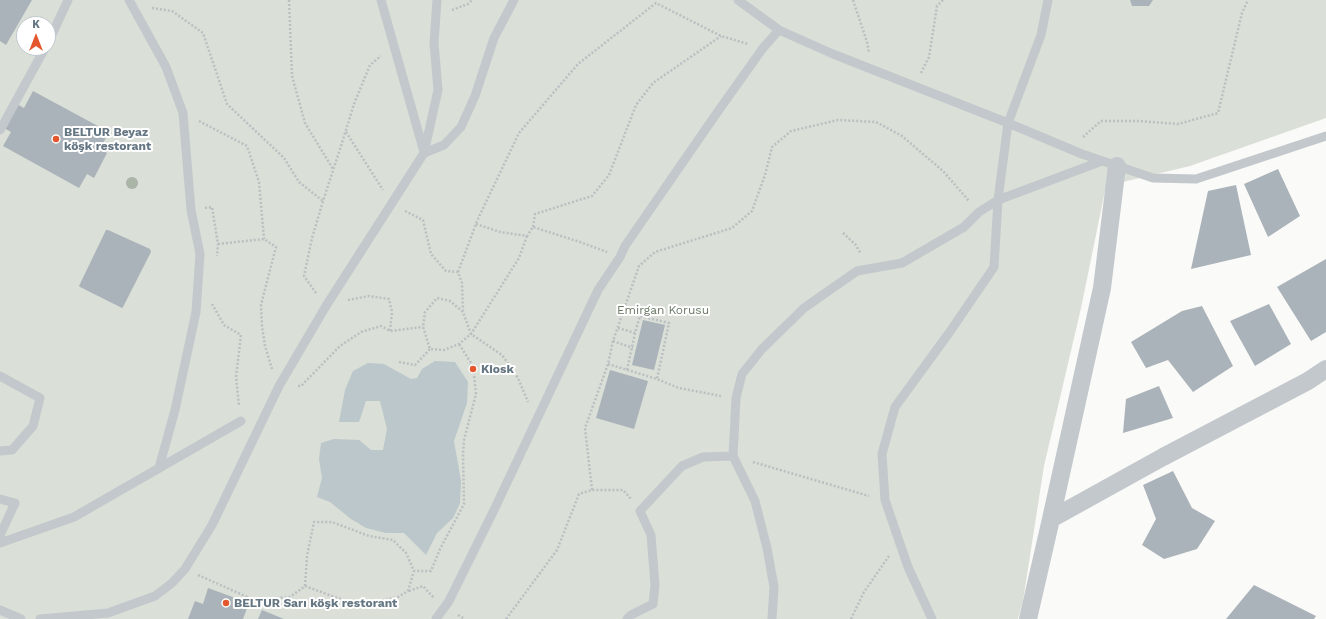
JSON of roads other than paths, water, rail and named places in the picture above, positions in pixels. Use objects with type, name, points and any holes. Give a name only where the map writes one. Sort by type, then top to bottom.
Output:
[{"type":"street","points":[[1028,619],[1052,519],[1102,288],[1109,163]]},
{"type":"street","points":[[1052,519],[1163,457],[1308,381],[1326,369]]},
{"type":"lane","points":[[56,25],[68,0]]},
{"type":"lane","points":[[381,0],[424,153]]},
{"type":"lane","points":[[40,619],[108,613],[155,596],[172,583],[184,569],[212,525],[279,386],[326,306],[424,153],[438,90],[434,43],[437,0]]},
{"type":"lane","points":[[424,153],[444,145],[461,127],[475,96],[494,38],[514,0]]},
{"type":"lane","points":[[738,0],[779,30],[833,54],[1008,123],[1069,149],[1153,178],[1196,179],[1326,136]]},
{"type":"lane","points":[[932,619],[908,567],[885,500],[882,454],[895,407],[949,333],[994,267],[998,200],[1008,123],[1041,34],[1048,0]]},
{"type":"lane","points":[[130,3],[166,67],[183,113],[191,210],[200,254],[196,312],[175,410],[159,468]]},
{"type":"lane","points":[[436,619],[449,601],[494,510],[598,290],[620,257],[625,246],[763,48],[779,30]]},
{"type":"lane","points":[[0,130],[42,56]]},
{"type":"lane","points":[[772,619],[774,587],[767,548],[755,501],[733,456],[736,398],[742,374],[762,349],[804,308],[857,271],[902,263],[964,227],[979,212],[998,200],[1109,163]]},
{"type":"lane","points":[[0,376],[40,398],[33,426],[12,450],[0,451]]},
{"type":"lane","points":[[0,544],[74,517],[241,421]]},
{"type":"lane","points":[[631,618],[653,604],[655,585],[651,536],[640,511],[682,466],[703,457],[733,456]]},
{"type":"lane","points":[[0,500],[15,503],[0,536]]},
{"type":"lane","points":[[0,610],[21,619]]},
{"type":"place","name":"BELTUR Beyaz köşk restorant","points":[[56,139]]},
{"type":"place","name":"Kiosk","points":[[473,369]]},
{"type":"place","name":"BELTUR Sarı köşk restorant","points":[[226,603]]},
{"type":"park label","name":"Emirgan Korusu","points":[[663,310]]}]
